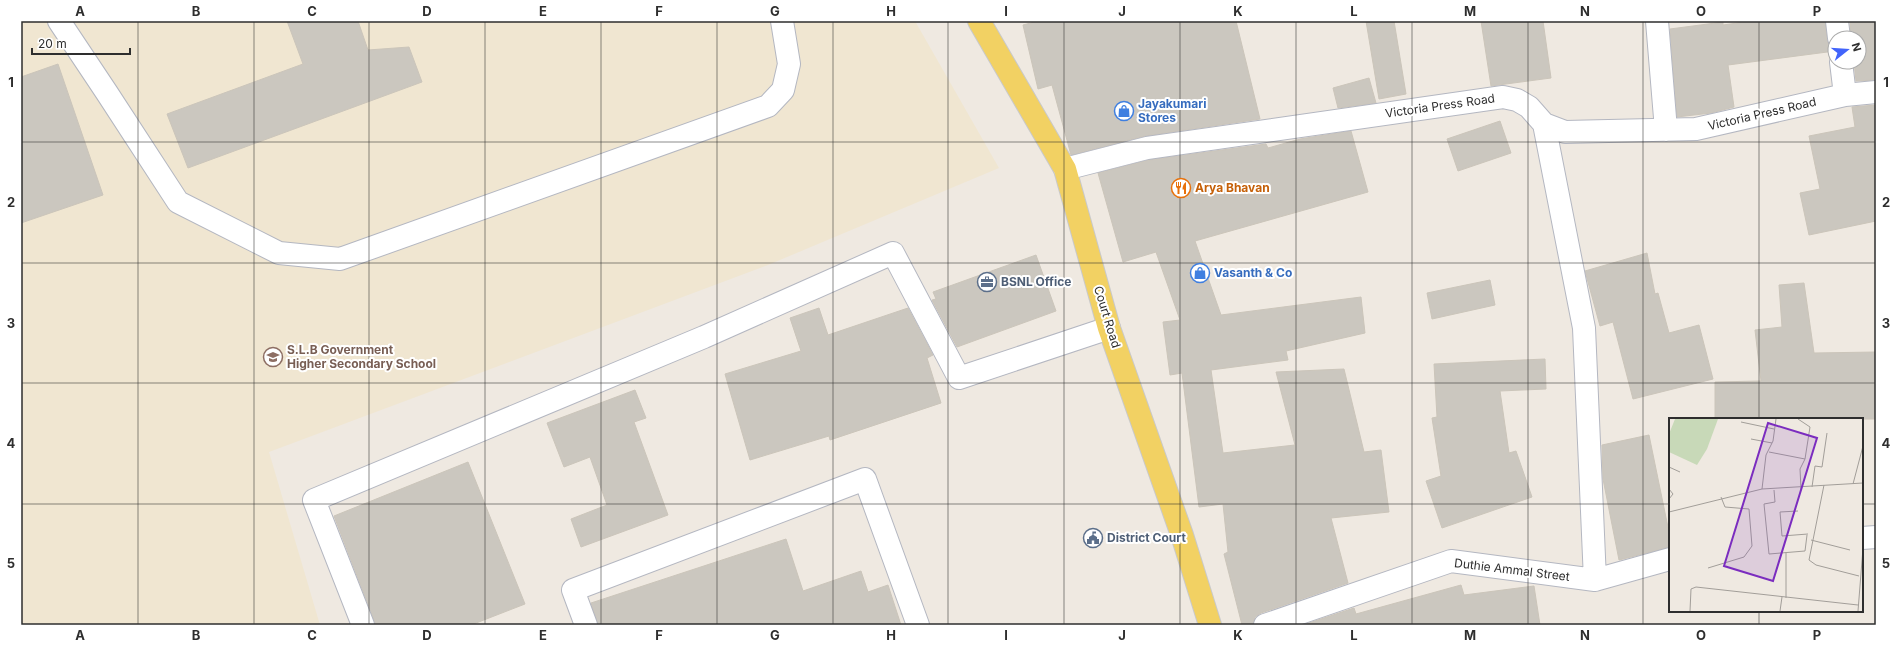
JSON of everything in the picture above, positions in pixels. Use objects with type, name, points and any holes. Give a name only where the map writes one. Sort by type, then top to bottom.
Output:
[{"type":"main road","name":"Court Road","points":[[979,21],[1065,169],[1109,328],[1182,535],[1210,625]]},
{"type":"street","points":[[59,21],[178,202],[279,253],[340,259],[768,106],[782,90],[789,64],[785,31],[782,21]]},
{"type":"street","points":[[1657,21],[1666,130]]},
{"type":"street","points":[[1842,70],[1845,95]]},
{"type":"street","name":"Victoria Press Road","points":[[1065,169],[1147,148],[1503,97],[1517,100],[1529,107],[1544,124],[1565,132],[1696,129],[1845,95],[1876,92]]},
{"type":"street","points":[[1544,124],[1584,328],[1595,580]]},
{"type":"street","points":[[364,625],[314,500],[704,337],[893,252],[960,378],[1109,328]]},
{"type":"street","points":[[586,625],[573,590],[864,479],[918,625]]},
{"type":"street","points":[[1863,538],[1876,537]]},
{"type":"street","name":"Duthie Ammal Street","points":[[1265,625],[1451,561],[1595,580],[1669,559]]},
{"type":"shaded area","name":"S.L.B Government Higher Secondary School","points":[[21,21],[915,21],[999,168],[768,265],[269,452],[320,625],[21,625]]},
{"type":"building","points":[[287,21],[358,21],[368,50],[409,47],[422,82],[188,168],[167,114],[303,64]]},
{"type":"building","points":[[1038,21],[1236,21],[1260,119],[1145,136],[1071,155],[1052,85],[1038,89],[1023,25]]},
{"type":"building","points":[[1366,21],[1394,21],[1406,94],[1379,99]]},
{"type":"building","points":[[1481,21],[1543,21],[1551,78],[1491,86]]},
{"type":"building","points":[[1751,21],[1825,21],[1827,52],[1728,65],[1734,107],[1711,113],[1677,117],[1670,29],[1723,22],[1723,25]]},
{"type":"building","points":[[1850,21],[1876,21],[1876,80],[1856,81],[1855,70],[1867,70],[1867,30],[1851,30]]},
{"type":"building","points":[[58,64],[103,195],[21,223],[21,77]]},
{"type":"building","points":[[1369,78],[1376,103],[1338,108],[1333,88]]},
{"type":"building","points":[[1876,105],[1876,221],[1809,235],[1800,193],[1820,189],[1809,136],[1855,127],[1852,107]]},
{"type":"building","points":[[1500,121],[1511,153],[1458,171],[1447,139]]},
{"type":"building","points":[[1351,131],[1368,192],[1195,241],[1221,315],[1361,297],[1365,333],[1286,351],[1288,360],[1211,370],[1223,453],[1295,445],[1276,372],[1344,369],[1364,452],[1381,450],[1389,512],[1331,518],[1348,583],[1261,613],[1255,617],[1253,625],[1242,625],[1224,554],[1228,552],[1223,504],[1199,507],[1182,373],[1170,375],[1163,322],[1180,320],[1156,252],[1123,262],[1098,173],[1149,160],[1266,144],[1268,148],[1300,139]]},
{"type":"building","points":[[1647,253],[1655,294],[1658,293],[1669,333],[1699,325],[1713,379],[1633,399],[1613,322],[1600,326],[1585,271]]},
{"type":"building","points":[[1036,255],[1056,311],[957,347],[932,300],[936,299],[933,292]]},
{"type":"building","points":[[1490,280],[1495,305],[1432,319],[1427,293]]},
{"type":"building","points":[[1804,283],[1814,353],[1876,352],[1876,419],[1715,418],[1715,382],[1761,381],[1755,330],[1782,327],[1779,285]]},
{"type":"building","points":[[819,308],[828,335],[908,308],[933,355],[927,358],[941,403],[830,440],[829,436],[750,460],[725,374],[801,351],[790,318]]},
{"type":"building","points":[[1545,359],[1546,389],[1500,391],[1509,453],[1516,451],[1532,497],[1442,528],[1426,481],[1441,476],[1432,418],[1437,417],[1434,364]]},
{"type":"building","points":[[635,390],[646,418],[634,422],[668,515],[581,547],[571,519],[607,505],[590,457],[564,467],[547,423]]},
{"type":"building","points":[[1649,435],[1669,532],[1669,547],[1619,560],[1603,479],[1602,445]]},
{"type":"building","points":[[468,462],[525,604],[471,625],[376,625],[334,516]]},
{"type":"building","points":[[786,539],[803,591],[861,571],[868,592],[888,585],[901,625],[598,625],[591,603]]},
{"type":"building","points":[[1461,585],[1464,595],[1534,586],[1540,625],[1303,625],[1354,608],[1356,614]]},
{"type":"place","name":"Jayakumari Stores","points":[[1124,111]]},
{"type":"place","name":"Arya Bhavan","points":[[1181,188]]},
{"type":"place","name":"Vasanth & Co","points":[[1200,273]]},
{"type":"place","name":"BSNL Office","points":[[987,282]]},
{"type":"place","name":"S.L.B Government Higher Secondary School","points":[[273,357]]},
{"type":"place","name":"District Court","points":[[1093,538]]}]
